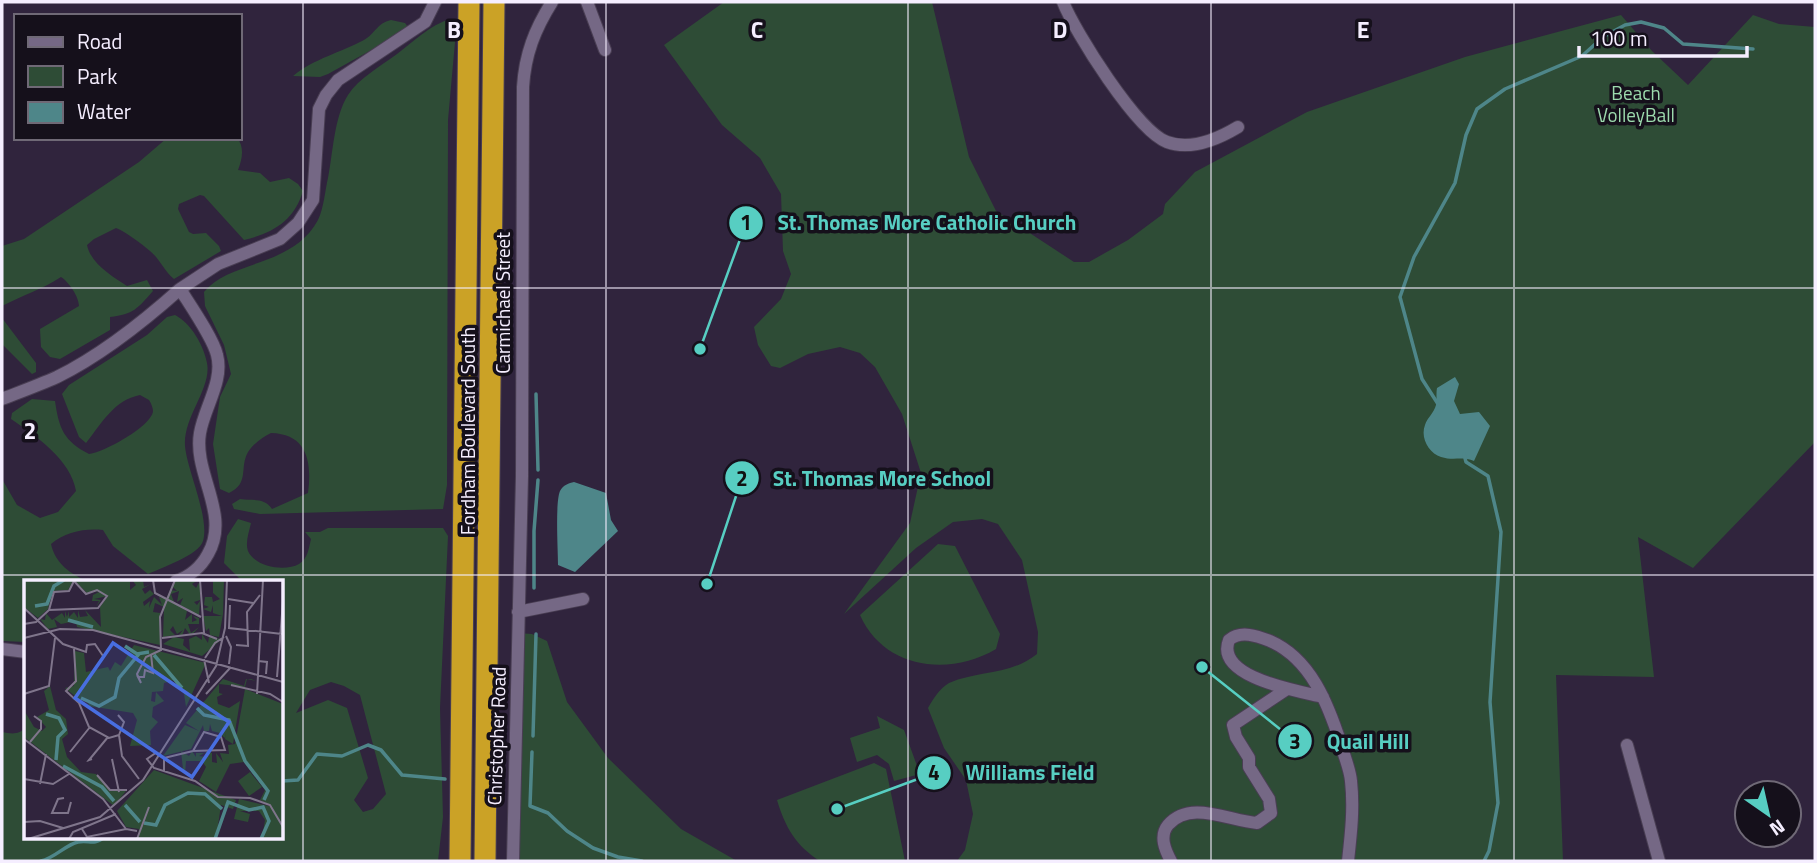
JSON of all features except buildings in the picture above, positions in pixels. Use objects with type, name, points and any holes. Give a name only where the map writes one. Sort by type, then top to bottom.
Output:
[{"type":"highway","name":"Fordham Boulevard South","points":[[458,861],[469,2]]},
{"type":"highway","name":"Fordham Boulevard South","points":[[485,861],[494,2]]},
{"type":"street","points":[[2,399],[57,377],[89,359],[141,322],[180,289],[218,264],[279,239],[298,223],[313,200],[319,109],[326,94],[338,80],[425,22],[435,2]]},
{"type":"street","name":"Carmichael Street","points":[[518,612],[522,476],[523,87],[528,49],[552,2]]},
{"type":"street","points":[[587,2],[605,50]]},
{"type":"street","points":[[1063,2],[1087,47],[1122,97],[1155,135],[1168,143],[1199,144],[1238,127]]},
{"type":"street","points":[[178,580],[194,572],[203,563],[212,548],[216,530],[214,504],[201,461],[199,435],[218,371],[217,355],[180,289]]},
{"type":"street","points":[[518,612],[583,599]]},
{"type":"street","name":"Christopher Road","points":[[513,861],[518,612]]},
{"type":"street","points":[[1323,697],[1265,683],[1238,667],[1227,651],[1229,640],[1235,635],[1245,634],[1282,646],[1310,675],[1323,697],[1351,777],[1353,822],[1348,861]]},
{"type":"street","points":[[2,649],[24,652]]},
{"type":"street","points":[[1171,861],[1163,835],[1167,827],[1180,815],[1210,814],[1257,823],[1270,813],[1269,799],[1250,767],[1249,758],[1236,737],[1233,725],[1287,689]]},
{"type":"street","points":[[1627,745],[1659,861]]},
{"type":"green space","name":"Beach VolleyBall","points":[[724,2],[932,2],[969,157],[996,211],[1074,262],[1089,262],[1128,240],[1163,214],[1165,204],[1195,172],[1307,112],[1465,57],[1621,15],[1652,51],[1688,85],[1753,15],[1779,24],[1815,27],[1815,442],[1693,568],[1638,537],[1654,677],[1556,675],[1563,861],[957,861],[965,850],[973,814],[966,780],[944,748],[928,708],[934,697],[949,683],[1016,666],[1037,654],[1038,632],[1022,560],[998,524],[982,519],[953,522],[916,548],[844,614],[910,523],[921,473],[902,414],[875,367],[860,353],[840,347],[808,354],[780,368],[771,366],[758,345],[754,327],[781,299],[791,274],[783,251],[781,194],[760,158],[722,125],[664,45]]},
{"type":"green space","points":[[450,19],[454,22],[456,31],[448,120],[447,485],[443,509],[260,514],[234,509],[232,504],[240,499],[262,501],[272,509],[308,493],[308,461],[305,452],[293,439],[271,433],[258,441],[248,452],[240,485],[229,493],[220,489],[213,444],[220,397],[231,374],[224,345],[205,306],[204,292],[229,274],[277,255],[307,236],[322,210],[337,124],[348,95],[364,78],[422,34]]},
{"type":"green space","points":[[391,20],[405,23],[408,27],[402,33],[328,74],[320,77],[293,76],[319,60],[364,40],[382,24]]},
{"type":"green space","points":[[165,140],[238,140],[242,158],[238,170],[260,173],[270,182],[289,178],[303,191],[294,210],[281,224],[264,234],[244,240],[204,196],[200,195],[179,204],[178,209],[189,232],[206,233],[221,251],[174,279],[153,254],[116,228],[94,239],[87,245],[89,252],[103,269],[127,286],[147,280],[153,291],[134,310],[110,317],[110,330],[60,359],[50,357],[41,347],[40,329],[79,306],[77,298],[61,277],[2,306],[2,246],[24,239],[139,162]]},
{"type":"green space","points":[[175,315],[186,323],[203,349],[207,363],[205,382],[188,424],[185,446],[201,507],[203,541],[187,556],[148,574],[113,546],[103,530],[82,530],[62,536],[51,544],[56,557],[70,572],[86,580],[24,580],[24,642],[2,641],[2,479],[17,505],[40,518],[58,512],[76,491],[73,480],[60,459],[11,419],[12,413],[32,399],[55,401],[64,433],[89,454],[126,438],[151,417],[153,410],[149,400],[140,395],[123,402],[109,413],[86,443],[79,437],[62,394],[69,385],[147,335],[167,317]]},
{"type":"green space","points":[[2,318],[36,363],[36,372],[32,374],[2,344]]},
{"type":"green space","points":[[238,519],[251,523],[247,545],[252,556],[257,561],[279,568],[302,562],[311,539],[305,532],[320,532],[328,528],[443,528],[448,536],[440,708],[443,817],[438,861],[2,861],[2,732],[15,733],[24,729],[24,838],[284,838],[284,580],[241,580],[224,563],[227,536]],"holes":[[[331,682],[360,695],[386,794],[373,809],[363,812],[354,800],[368,778],[347,708],[328,700],[296,713],[310,690]]]},
{"type":"green space","points":[[938,544],[955,546],[1000,634],[996,649],[978,658],[939,665],[919,663],[901,657],[885,647],[871,633],[860,615]]},
{"type":"green space","points":[[518,633],[532,634],[547,641],[567,702],[608,758],[681,829],[737,861],[513,861]]},
{"type":"green space","points":[[877,716],[904,730],[920,774],[894,781],[889,764],[877,755],[857,762],[850,738],[880,728]]},
{"type":"green space","points":[[874,763],[886,769],[905,861],[820,861],[792,835],[777,800]]},
{"type":"water","points":[[1455,377],[1459,384],[1454,401],[1460,414],[1479,412],[1490,426],[1474,461],[1441,457],[1433,452],[1425,440],[1424,430],[1436,405],[1437,388]]},
{"type":"water","points":[[574,482],[606,493],[611,520],[618,531],[575,572],[558,565],[557,527],[560,491]]},
{"type":"waterway","points":[[1438,404],[1422,379],[1400,297],[1414,257],[1455,183],[1466,135],[1477,109],[1505,89],[1582,56],[1603,37],[1625,25],[1641,22],[1664,28],[1683,44],[1753,49]]},
{"type":"waterway","points":[[536,394],[538,470]]},
{"type":"waterway","points":[[1464,454],[1466,462],[1488,476],[1501,532],[1490,702],[1498,803],[1489,851],[1484,861]]},
{"type":"waterway","points":[[534,588],[534,531],[538,480]]},
{"type":"waterway","points":[[533,736],[536,634]]},
{"type":"waterway","points":[[284,781],[298,780],[317,754],[342,756],[368,745],[381,750],[402,775],[445,779]]},
{"type":"waterway","points":[[532,752],[530,806],[548,813],[567,831],[593,848],[618,857],[642,861]]},
{"type":"waterway","points":[[41,861],[73,844],[104,838]]},
{"type":"place","name":"St. Thomas More Catholic Church","points":[[700,349]]},
{"type":"place","name":"St. Thomas More School","points":[[707,584]]},
{"type":"place","name":"Quail Hill","points":[[1202,667]]},
{"type":"place","name":"Williams Field","points":[[837,809]]}]
